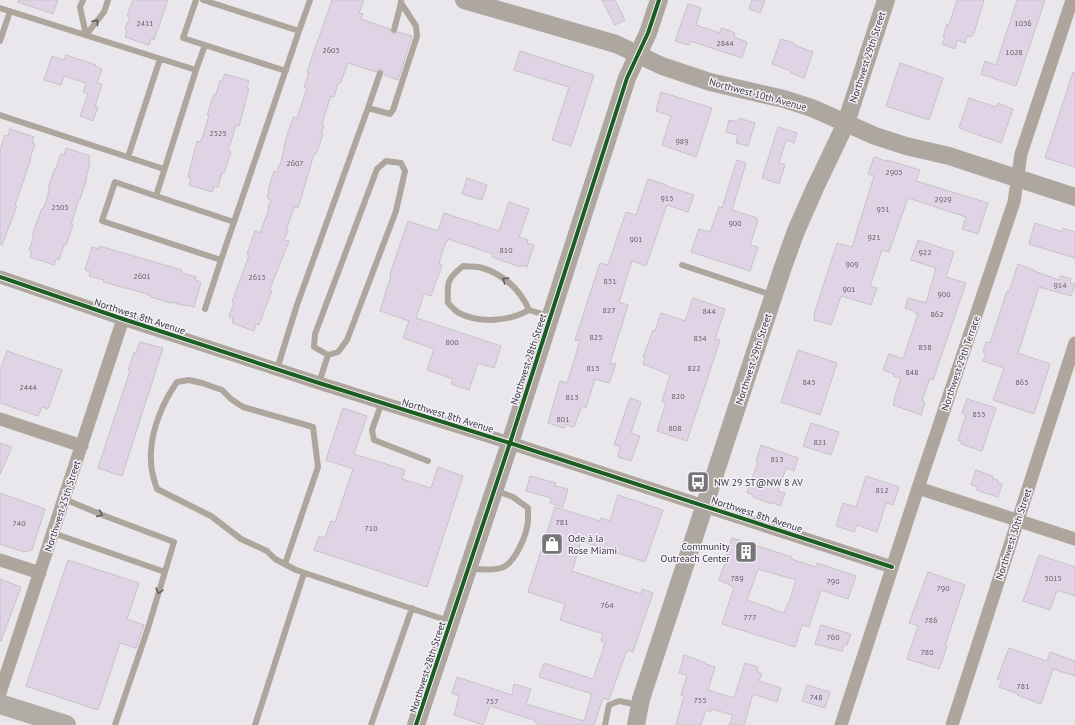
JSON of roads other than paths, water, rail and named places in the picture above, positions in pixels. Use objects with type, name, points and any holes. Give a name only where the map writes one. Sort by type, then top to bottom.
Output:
[{"type":"main road","points":[[0,704],[66,725]]},
{"type":"street","name":"Northwest 28th Street","points":[[416,725],[510,443],[627,78],[639,55],[659,0]]},
{"type":"street","name":"Northwest 29th Street","points":[[636,725],[640,705],[704,506],[796,231],[846,123],[886,0]]},
{"type":"street","name":"Northwest 29th Terrace","points":[[841,725],[918,488],[1014,202],[1021,154],[1072,0]]},
{"type":"street","name":"Northwest 10th Avenue","points":[[471,1],[616,44],[662,66],[710,82],[812,108],[875,136],[906,146],[949,156],[1075,197]]},
{"type":"street","name":"Northwest 8th Avenue","points":[[0,277],[123,319],[892,567]]},
{"type":"street","name":"Northwest 25th Street","points":[[0,693],[123,319]]},
{"type":"street","name":"Northwest 30th Street","points":[[952,725],[1018,520],[1072,364],[1075,343]]},
{"type":"street","points":[[0,419],[82,446]]},
{"type":"street","points":[[918,488],[1075,540]]},
{"type":"street","points":[[0,560],[40,573]]},
{"type":"lane","points":[[83,0],[80,8],[86,35]]},
{"type":"lane","points":[[86,35],[104,12],[108,0]]},
{"type":"lane","points":[[196,0],[183,38],[286,71]]},
{"type":"lane","points":[[203,0],[299,31]]},
{"type":"lane","points":[[205,309],[310,0]]},
{"type":"lane","points":[[394,30],[401,1]]},
{"type":"lane","points":[[368,108],[387,114],[392,112],[414,47],[417,36],[416,26],[401,1]]},
{"type":"lane","points":[[0,8],[196,70]]},
{"type":"lane","points":[[0,41],[10,12]]},
{"type":"lane","points":[[156,196],[205,45]]},
{"type":"lane","points":[[128,157],[160,59]]},
{"type":"lane","points":[[277,369],[297,305],[380,74]]},
{"type":"lane","points":[[0,115],[164,169]]},
{"type":"lane","points":[[386,161],[401,163],[405,171],[396,211],[347,340],[338,352],[328,355],[314,347],[316,334],[374,175],[377,169],[386,161]]},
{"type":"lane","points":[[221,260],[102,221],[115,182],[234,222]]},
{"type":"lane","points":[[682,265],[774,295]]},
{"type":"lane","points":[[529,310],[525,300],[512,284],[498,275],[479,267],[463,266],[452,275],[447,285],[448,302],[458,313],[475,319],[500,320],[519,316],[529,310],[551,316]]},
{"type":"lane","points":[[318,382],[328,355]]},
{"type":"lane","points":[[285,564],[318,467],[313,427],[243,406],[231,399],[222,390],[202,383],[189,380],[177,382],[167,396],[155,431],[151,452],[153,477],[157,489],[211,516],[241,539],[267,550],[276,559],[285,564],[296,570],[450,622]]},
{"type":"lane","points":[[382,402],[372,430],[374,440],[428,460]]},
{"type":"lane","points":[[468,569],[494,570],[502,568],[514,559],[521,545],[528,522],[528,508],[513,497],[494,490]]},
{"type":"lane","points":[[64,498],[105,516],[174,542],[148,628],[115,725]]},
{"type":"lane","points":[[53,533],[165,572]]},
{"type":"lane","points":[[255,725],[304,573]]},
{"type":"lane","points":[[371,725],[412,608]]},
{"type":"lane","points":[[605,725],[609,704],[620,701],[640,705]]},
{"type":"place","name":"NW 29 ST@NW 8 AV","points":[[698,482]]},
{"type":"place","name":"Ode à la Rose Miami","points":[[552,544]]},
{"type":"place","name":"Community Outreach Center","points":[[746,552]]}]
